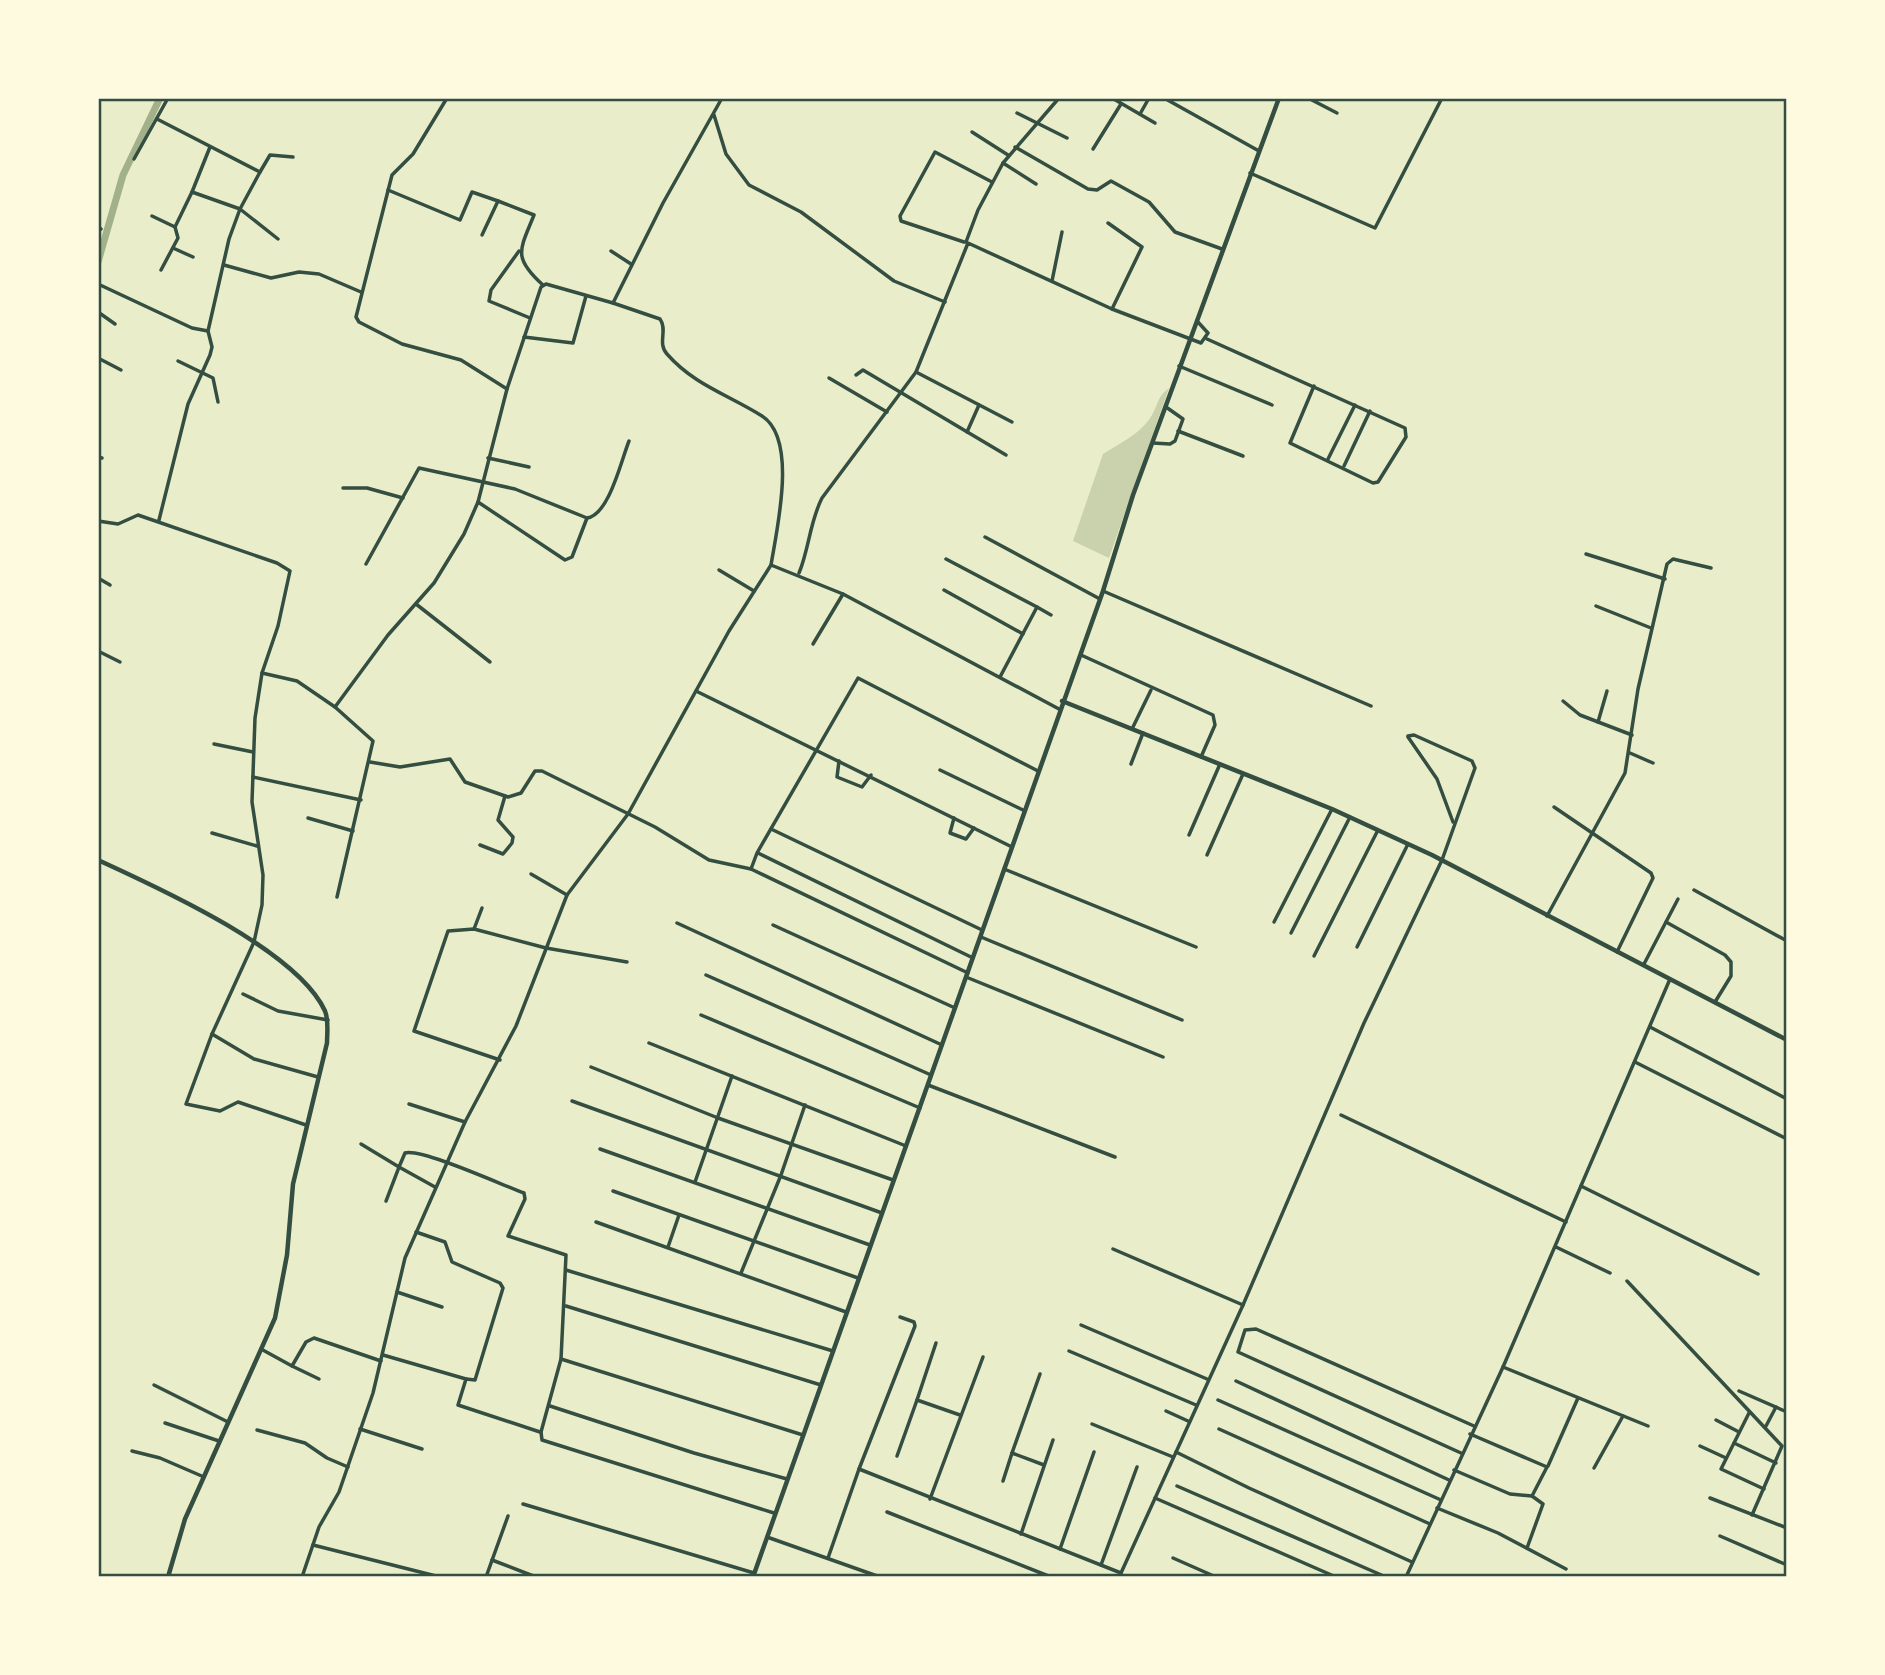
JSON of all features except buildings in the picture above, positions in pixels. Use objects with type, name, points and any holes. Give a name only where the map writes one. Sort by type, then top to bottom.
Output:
[{"type":"main road","points":[[753,1575],[1025,811],[1060,705],[1103,591],[1179,366],[1279,98]]},
{"type":"main road","points":[[1060,705],[1143,733],[1350,817],[1442,860],[1787,1040]]},
{"type":"main road","points":[[98,860],[203,912],[254,942],[314,994],[328,1020],[327,1043],[293,1184],[281,1295],[264,1351],[219,1441],[185,1519],[168,1577]]},
{"type":"street","points":[[134,159],[168,98]]},
{"type":"street","points":[[447,98],[413,154],[396,167],[355,312],[359,322],[402,344],[461,359],[507,389]]},
{"type":"street","points":[[613,303],[631,264],[722,98]]},
{"type":"street","points":[[799,573],[809,550],[814,518],[822,498],[916,372],[992,182],[1008,155],[1038,125],[1059,98]]},
{"type":"street","points":[[1112,98],[1155,123]]},
{"type":"street","points":[[1140,114],[1149,98]]},
{"type":"street","points":[[1164,98],[1259,150]]},
{"type":"street","points":[[1308,98],[1337,113]]},
{"type":"street","points":[[1250,173],[1375,228],[1442,98]]},
{"type":"street","points":[[1093,149],[1121,104]]},
{"type":"street","points":[[1017,113],[1068,138]]},
{"type":"street","points":[[714,115],[726,154],[749,185],[801,212],[894,281],[946,302]]},
{"type":"street","points":[[157,119],[260,172]]},
{"type":"street","points":[[972,132],[1008,155]]},
{"type":"street","points":[[161,270],[178,236],[175,227],[210,147]]},
{"type":"street","points":[[1015,147],[1088,189],[1100,189],[1106,182],[1111,181],[1147,201],[1175,232],[1222,249]]},
{"type":"street","points":[[992,182],[935,152],[899,218],[966,242],[1112,309],[1190,340],[1201,343],[1207,339]]},
{"type":"street","points":[[159,520],[188,404],[212,346],[208,331],[240,209],[270,155],[293,157]]},
{"type":"street","points":[[1003,163],[1036,184]]},
{"type":"street","points":[[388,190],[460,220],[472,192],[534,215],[520,250],[491,290],[489,301],[530,318]]},
{"type":"street","points":[[192,192],[240,209],[278,239]]},
{"type":"street","points":[[482,235],[498,201]]},
{"type":"street","points":[[152,216],[175,227]]},
{"type":"street","points":[[1108,223],[1142,247],[1112,309]]},
{"type":"street","points":[[1052,281],[1062,232]]},
{"type":"street","points":[[173,248],[193,257]]},
{"type":"street","points":[[302,1577],[348,1466],[360,1429],[382,1358],[400,1270],[465,1122],[500,1060],[567,895],[628,814],[754,591],[776,566],[781,495],[779,440],[775,428],[761,415],[709,389],[668,356],[662,347],[664,326],[660,319],[613,303],[543,285],[526,269],[520,250]]},
{"type":"street","points":[[611,251],[631,264]]},
{"type":"street","points":[[224,265],[271,278],[299,272],[319,274],[361,292]]},
{"type":"street","points":[[98,284],[192,328],[208,331]]},
{"type":"street","points":[[335,707],[388,635],[452,558],[478,502],[507,389],[543,285]]},
{"type":"street","points":[[524,338],[573,343],[586,296]]},
{"type":"street","points":[[98,312],[115,324]]},
{"type":"street","points":[[1197,321],[1205,327],[1207,339]]},
{"type":"street","points":[[1207,339],[1314,386],[1355,405],[1370,411],[1405,428],[1406,437],[1375,483],[1290,443],[1314,386]]},
{"type":"street","points":[[98,358],[121,370]]},
{"type":"street","points":[[178,361],[203,371],[215,382],[218,402]]},
{"type":"street","points":[[1179,366],[1272,405]]},
{"type":"street","points":[[856,375],[863,370],[1006,455]]},
{"type":"street","points":[[916,372],[1012,422]]},
{"type":"street","points":[[830,378],[887,412]]},
{"type":"street","points":[[967,432],[979,405]]},
{"type":"street","points":[[1328,459],[1355,405]]},
{"type":"street","points":[[1153,443],[1170,444],[1183,419],[1166,407]]},
{"type":"street","points":[[1344,467],[1370,411]]},
{"type":"street","points":[[1178,431],[1243,456]]},
{"type":"street","points":[[366,564],[419,468],[514,489],[587,518],[600,513],[606,503],[629,442]]},
{"type":"street","points":[[488,458],[529,467]]},
{"type":"street","points":[[343,488],[367,488],[403,498]]},
{"type":"street","points":[[478,502],[565,560],[572,557],[587,518]]},
{"type":"street","points":[[98,521],[118,524],[135,514],[159,520],[212,542],[277,563],[290,571],[278,626],[257,697],[252,802],[263,881],[254,942],[212,1034],[186,1104],[220,1111],[238,1102],[306,1125]]},
{"type":"street","points":[[985,537],[1100,599]]},
{"type":"street","points":[[1586,554],[1665,579]]},
{"type":"street","points":[[946,559],[1051,615]]},
{"type":"street","points":[[1547,917],[1625,773],[1651,628],[1671,559],[1711,568]]},
{"type":"street","points":[[776,566],[799,573],[843,594],[999,678],[1060,705]]},
{"type":"street","points":[[719,570],[754,591]]},
{"type":"street","points":[[98,578],[110,585]]},
{"type":"street","points":[[944,590],[1023,634]]},
{"type":"street","points":[[1103,591],[1371,706]]},
{"type":"street","points":[[813,644],[843,594]]},
{"type":"street","points":[[416,604],[490,662]]},
{"type":"street","points":[[1596,606],[1651,628]]},
{"type":"street","points":[[999,678],[1037,607]]},
{"type":"street","points":[[98,651],[120,662]]},
{"type":"street","points":[[1079,654],[1213,715],[1215,725],[1201,757]]},
{"type":"street","points":[[264,673],[297,681],[335,707],[373,741],[337,897]]},
{"type":"street","points":[[751,869],[757,853],[858,678],[1038,771]]},
{"type":"street","points":[[1132,729],[1151,689]]},
{"type":"street","points":[[696,691],[871,775],[1012,847]]},
{"type":"street","points":[[1598,722],[1607,691]]},
{"type":"street","points":[[1563,701],[1577,713],[1632,734]]},
{"type":"street","points":[[1131,764],[1143,733]]},
{"type":"street","points":[[1180,1454],[1188,1421],[1243,1305],[1364,1023],[1442,860],[1474,764],[1411,734],[1408,736],[1437,779],[1453,824]]},
{"type":"street","points":[[214,744],[254,752]]},
{"type":"street","points":[[1630,753],[1653,763]]},
{"type":"street","points":[[370,762],[400,767],[450,759],[455,762],[457,775],[465,782],[505,796],[521,793],[538,770],[628,814],[709,860],[751,869],[967,975],[1163,1057]]},
{"type":"street","points":[[839,761],[837,777],[862,787],[871,775]]},
{"type":"street","points":[[1189,835],[1220,764]]},
{"type":"street","points":[[940,770],[1025,811]]},
{"type":"street","points":[[1207,855],[1243,774]]},
{"type":"street","points":[[255,777],[361,800]]},
{"type":"street","points":[[480,845],[503,854],[512,843],[513,837],[498,820],[505,796]]},
{"type":"street","points":[[1553,807],[1594,832],[1651,873],[1653,878],[1617,952]]},
{"type":"street","points":[[1274,922],[1332,809]]},
{"type":"street","points":[[1291,933],[1350,817]]},
{"type":"street","points":[[308,818],[353,831]]},
{"type":"street","points":[[954,818],[950,833],[966,839],[974,828]]},
{"type":"street","points":[[771,829],[981,933],[1182,1020]]},
{"type":"street","points":[[1314,956],[1378,830]]},
{"type":"street","points":[[212,834],[257,846]]},
{"type":"street","points":[[1357,947],[1408,844]]},
{"type":"street","points":[[757,853],[972,958]]},
{"type":"street","points":[[1004,869],[1196,947]]},
{"type":"street","points":[[531,874],[567,895]]},
{"type":"street","points":[[1694,890],[1787,941]]},
{"type":"street","points":[[1644,964],[1678,899]]},
{"type":"street","points":[[474,929],[482,908]]},
{"type":"street","points":[[1666,922],[1725,955],[1731,962],[1733,971],[1715,1002]]},
{"type":"street","points":[[677,923],[713,942],[942,1045]]},
{"type":"street","points":[[773,925],[955,1008]]},
{"type":"street","points":[[500,1060],[414,1031],[448,931],[474,929],[546,948],[627,962]]},
{"type":"street","points":[[706,975],[931,1075]]},
{"type":"street","points":[[1406,1577],[1556,1247],[1670,979]]},
{"type":"street","points":[[243,994],[278,1011],[328,1020]]},
{"type":"street","points":[[701,1015],[920,1108]]},
{"type":"street","points":[[1650,1027],[1787,1098]]},
{"type":"street","points":[[212,1034],[254,1059],[318,1077]]},
{"type":"street","points":[[649,1043],[906,1146]]},
{"type":"street","points":[[1635,1062],[1787,1139]]},
{"type":"street","points":[[591,1068],[718,1118],[793,1142],[893,1180]]},
{"type":"street","points":[[695,1182],[732,1076]]},
{"type":"street","points":[[928,1085],[1115,1157]]},
{"type":"street","points":[[572,1101],[882,1213]]},
{"type":"street","points":[[409,1104],[465,1122]]},
{"type":"street","points":[[741,1273],[781,1175],[805,1105]]},
{"type":"street","points":[[1341,1115],[1566,1222]]},
{"type":"street","points":[[360,1144],[436,1187]]},
{"type":"street","points":[[600,1149],[870,1245]]},
{"type":"street","points":[[386,1202],[407,1151],[447,1162],[524,1193],[525,1199],[508,1236],[565,1252],[561,1359],[541,1432],[542,1440],[774,1513]]},
{"type":"street","points":[[1581,1186],[1758,1274]]},
{"type":"street","points":[[613,1191],[858,1278]]},
{"type":"street","points":[[668,1247],[679,1214]]},
{"type":"street","points":[[596,1222],[846,1312]]},
{"type":"street","points":[[289,1365],[311,1338],[475,1380],[503,1288],[500,1283],[452,1262],[445,1242],[416,1232]]},
{"type":"street","points":[[1556,1247],[1610,1273]]},
{"type":"street","points":[[1113,1249],[1243,1305]]},
{"type":"street","points":[[566,1270],[833,1351]]},
{"type":"street","points":[[1627,1281],[1782,1446],[1752,1515]]},
{"type":"street","points":[[397,1292],[442,1307]]},
{"type":"street","points":[[565,1306],[821,1385]]},
{"type":"street","points":[[828,1558],[859,1469],[915,1326],[914,1322],[900,1317]]},
{"type":"street","points":[[1081,1325],[1207,1379]]},
{"type":"street","points":[[1461,1453],[1238,1352],[1245,1330],[1256,1329],[1474,1426]]},
{"type":"street","points":[[897,1456],[936,1343]]},
{"type":"street","points":[[264,1351],[319,1379]]},
{"type":"street","points":[[1069,1351],[1196,1405]]},
{"type":"street","points":[[930,1499],[983,1357]]},
{"type":"street","points":[[561,1359],[803,1435]]},
{"type":"street","points":[[1503,1367],[1648,1426]]},
{"type":"street","points":[[1003,1480],[1040,1374]]},
{"type":"street","points":[[466,1379],[458,1405],[541,1432]]},
{"type":"street","points":[[1236,1381],[1449,1480]]},
{"type":"street","points":[[154,1385],[228,1422]]},
{"type":"street","points":[[1739,1391],[1787,1412]]},
{"type":"street","points":[[1532,1496],[1578,1398]]},
{"type":"street","points":[[917,1400],[961,1415]]},
{"type":"street","points":[[1218,1400],[1441,1500]]},
{"type":"street","points":[[550,1406],[694,1453],[787,1479]]},
{"type":"street","points":[[1766,1426],[1776,1407]]},
{"type":"street","points":[[1167,1411],[1188,1421]]},
{"type":"street","points":[[1749,1413],[1726,1458],[1723,1471],[1764,1489]]},
{"type":"street","points":[[1594,1468],[1623,1416]]},
{"type":"street","points":[[1716,1420],[1739,1432]]},
{"type":"street","points":[[165,1423],[219,1441]]},
{"type":"street","points":[[1092,1424],[1173,1457],[1180,1454],[1412,1562]]},
{"type":"street","points":[[360,1429],[422,1449]]},
{"type":"street","points":[[1219,1429],[1430,1524]]},
{"type":"street","points":[[257,1430],[305,1443],[327,1458],[348,1466]]},
{"type":"street","points":[[1470,1434],[1547,1467]]},
{"type":"street","points":[[1021,1534],[1053,1440]]},
{"type":"street","points":[[1734,1443],[1776,1463]]},
{"type":"street","points":[[1700,1446],[1726,1458]]},
{"type":"street","points":[[132,1451],[160,1458],[204,1477]]},
{"type":"street","points":[[1060,1549],[1094,1452]]},
{"type":"street","points":[[1012,1453],[1044,1465]]},
{"type":"street","points":[[859,1469],[1121,1575],[1159,1499],[1173,1457]]},
{"type":"street","points":[[1101,1565],[1138,1466]]},
{"type":"street","points":[[1454,1470],[1510,1494],[1532,1496],[1543,1504],[1527,1548]]},
{"type":"street","points":[[1177,1486],[1386,1577]]},
{"type":"street","points":[[1710,1498],[1787,1528]]},
{"type":"street","points":[[1159,1499],[1336,1577]]},
{"type":"street","points":[[523,1504],[753,1575]]},
{"type":"street","points":[[1437,1508],[1527,1548],[1566,1569]]},
{"type":"street","points":[[887,1512],[1051,1577]]},
{"type":"street","points":[[486,1577],[508,1516]]},
{"type":"street","points":[[1720,1536],[1787,1565]]},
{"type":"street","points":[[767,1537],[880,1577]]},
{"type":"street","points":[[313,1545],[440,1577]]},
{"type":"street","points":[[1173,1558],[1216,1577]]},
{"type":"street","points":[[492,1560],[536,1577]]},
{"type":"green space","points":[[1169,388],[1109,558],[1073,541],[1103,454],[1142,428],[1152,415],[1160,397]]},
{"type":"waterway","points":[[98,262],[123,175],[160,98]]}]
